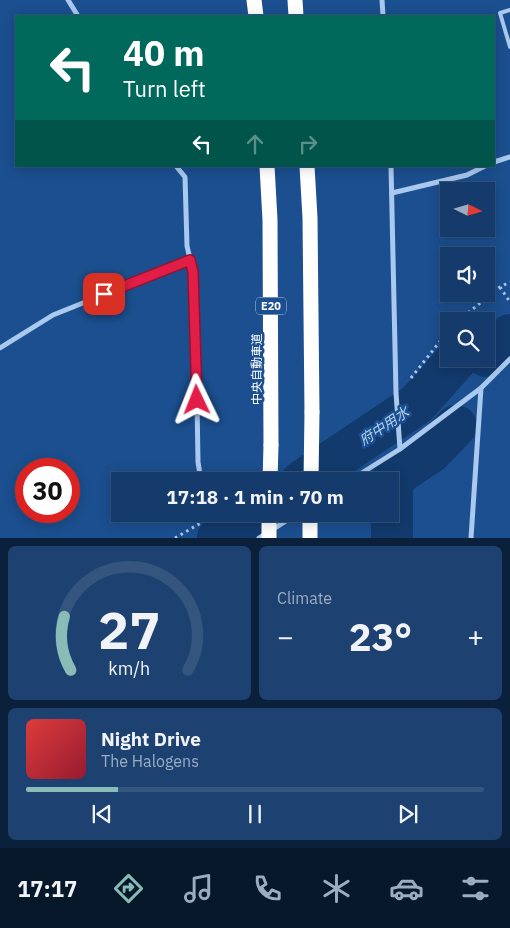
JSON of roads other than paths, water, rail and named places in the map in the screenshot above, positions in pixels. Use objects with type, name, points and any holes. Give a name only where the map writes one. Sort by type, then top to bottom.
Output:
[{"type":"highway","points":[[254,0],[256,15]]},
{"type":"highway","points":[[295,0],[296,15]]},
{"type":"highway","name":"中央自動車道","points":[[267,167],[270,220],[272,445],[270,472]]},
{"type":"highway","points":[[307,167],[310,218],[311,472]]},
{"type":"highway","points":[[268,538],[269,522]]},
{"type":"highway","points":[[310,522],[310,538]]},
{"type":"street","points":[[68,0],[77,15]]},
{"type":"street","points":[[382,0],[383,15]]},
{"type":"street","points":[[495,162],[510,157]]},
{"type":"street","points":[[177,167],[185,177],[187,246],[193,272],[200,472]]},
{"type":"street","points":[[391,167],[396,393],[400,450]]},
{"type":"street","points":[[392,194],[468,175],[483,167]]},
{"type":"street","points":[[0,348],[53,315],[190,260]]},
{"type":"street","points":[[364,472],[400,450],[481,388],[510,359]]},
{"type":"street","points":[[471,538],[481,388]]},
{"type":"street","points":[[259,538],[285,522]]},
{"type":"lane","points":[[510,10],[500,13],[510,47]]},
{"type":"waterway","points":[[495,348],[510,335]]},
{"type":"waterway","name":"府中用水","points":[[315,472],[417,404],[450,367]]},
{"type":"waterway","points":[[392,538],[392,478],[431,452],[456,426]]},
{"type":"waterway","name":"府中用水","points":[[218,538],[242,522]]}]
